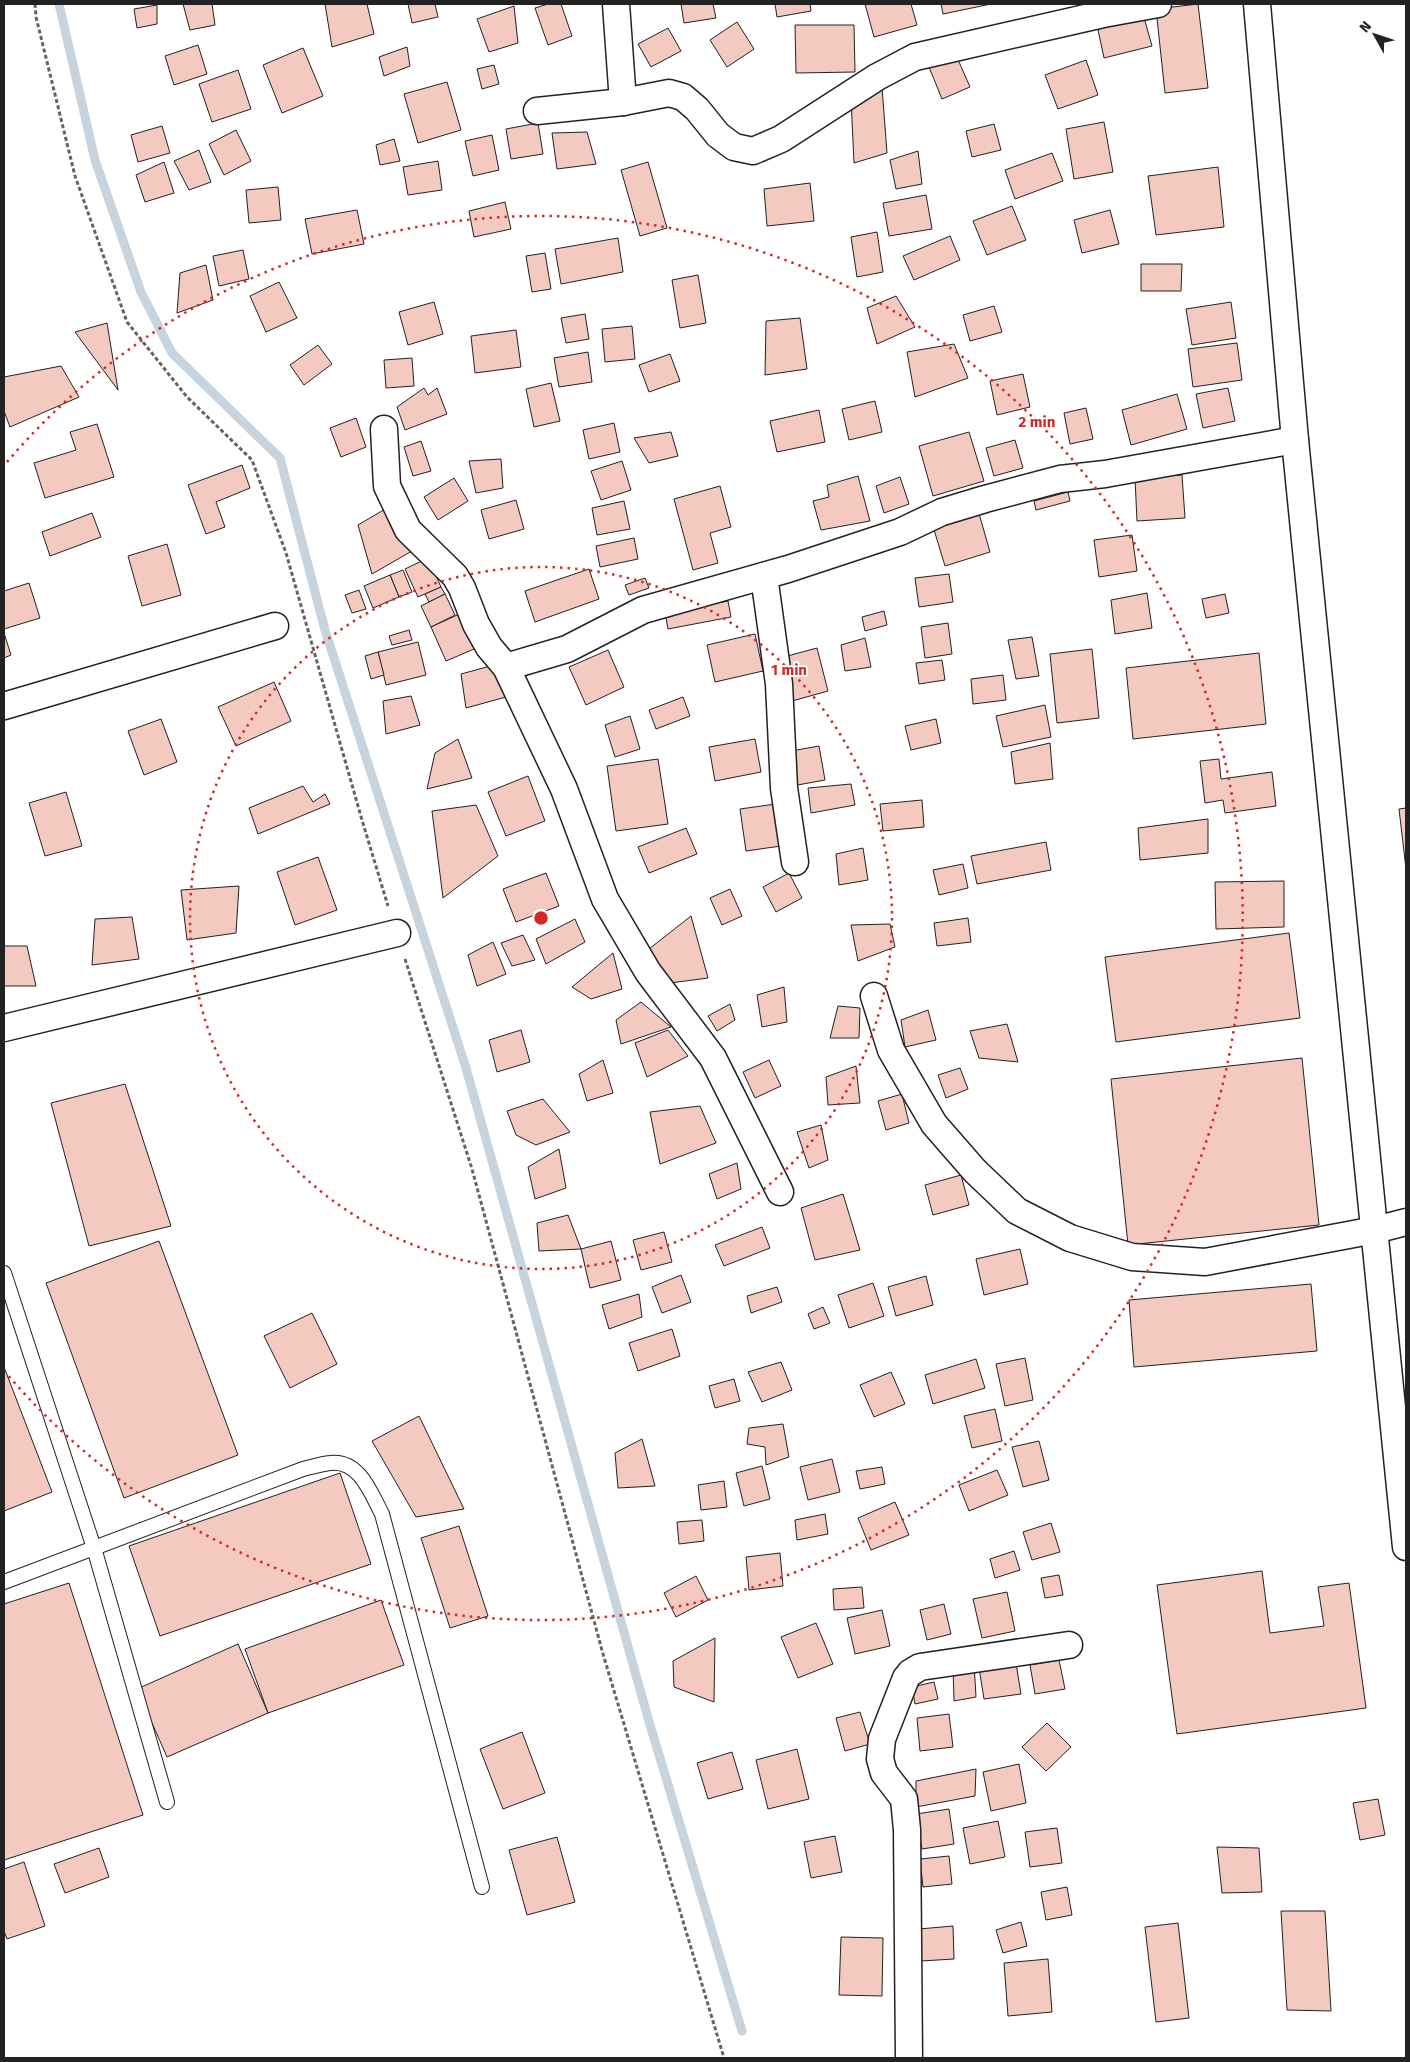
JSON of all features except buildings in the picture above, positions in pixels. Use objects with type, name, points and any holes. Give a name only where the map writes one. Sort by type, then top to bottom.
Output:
[{"type":"street","points":[[616,4],[623,102]]},
{"type":"street","points":[[537,111],[623,102],[669,93],[683,97],[697,109],[718,135],[734,147],[753,151],[782,139],[877,77],[915,57],[1103,14],[1158,4]]},
{"type":"street","points":[[1257,4],[1295,440],[1406,1546]]},
{"type":"street","points":[[384,429],[387,486],[404,522],[417,541],[454,576],[485,639],[506,667],[564,790],[606,899],[648,972],[713,1058],[780,1192]]},
{"type":"street","points":[[506,667],[567,649],[643,610],[764,576],[900,532],[942,512],[1060,479],[1105,474],[1295,440]]},
{"type":"street","points":[[764,576],[779,684],[784,788],[795,862]]},
{"type":"street","points":[[4,706],[275,626]]},
{"type":"street","points":[[4,1028],[397,933]]},
{"type":"street","points":[[874,996],[891,1050],[934,1124],[975,1172],[1018,1211],[1070,1238],[1132,1257],[1205,1262],[1375,1230],[1406,1222]]},
{"type":"street","points":[[909,2058],[907,1830],[904,1799],[884,1773],[880,1759],[882,1739],[899,1694],[910,1673],[920,1667],[1068,1645]]},
{"type":"lane","points":[[4,1273],[94,1548],[167,1802]]},
{"type":"lane","points":[[4,1582],[303,1469],[332,1462],[352,1467],[367,1485],[382,1514],[482,1887]]},
{"type":"path","points":[[35,4],[36,17],[75,176],[127,322],[187,398],[252,460],[286,553],[362,820],[472,1169],[603,1654],[724,2058]]},
{"type":"waterway","points":[[59,4],[95,160],[141,292],[172,353],[280,458],[325,630],[466,1068],[648,1718],[742,2031]]}]
